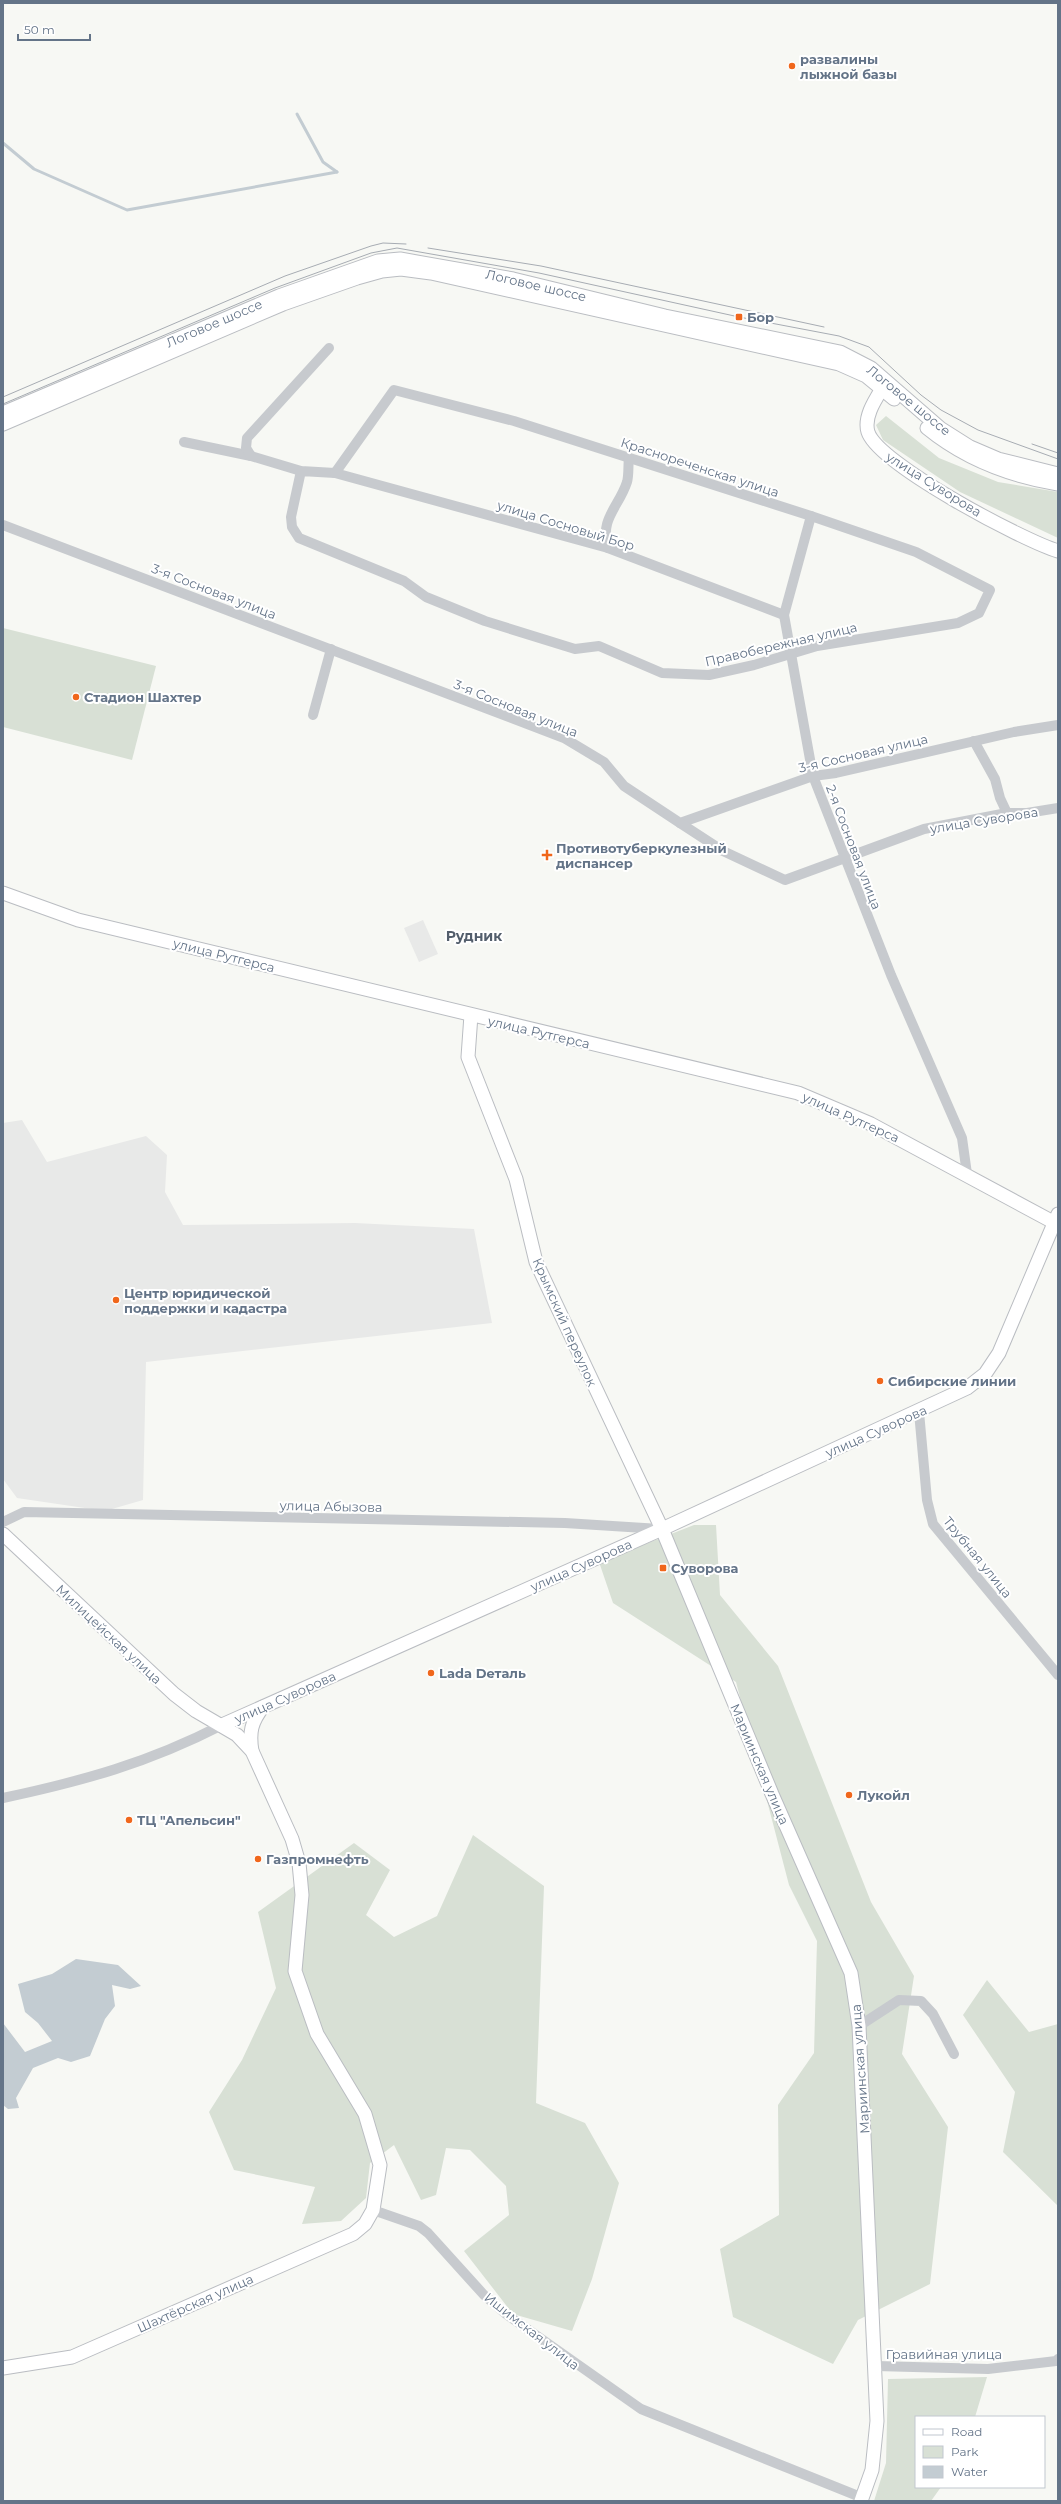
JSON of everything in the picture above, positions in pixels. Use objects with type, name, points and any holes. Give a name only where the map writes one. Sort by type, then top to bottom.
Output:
[{"type":"main road","name":"Логовое шоссе","points":[[3,414],[279,296],[378,261],[400,259],[513,279],[666,316],[840,352],[853,358],[935,423],[970,447],[998,459],[1058,474]]},
{"type":"main road","name":"Логовое шоссе","points":[[3,424],[283,304],[369,275],[401,268],[446,276],[665,327],[796,353],[839,364],[885,384],[936,435],[968,456],[999,470],[1058,484]]},
{"type":"main road","name":"улица Суворова","points":[[885,384],[873,405],[868,422],[868,432],[878,448],[915,474],[979,513],[1023,537],[1058,551]]},
{"type":"main road","name":"улица Рутгерса","points":[[3,893],[78,920],[798,1093],[871,1124],[1057,1220]]},
{"type":"main road","name":"Крымский переулок","points":[[471,1015],[467,1046],[470,1066],[516,1179],[536,1262],[662,1529]]},
{"type":"main road","name":"улица Суворова","points":[[222,1725],[662,1529],[919,1412],[967,1388],[992,1364],[1057,1220]]},
{"type":"main road","name":"Мариинская улица","points":[[662,1529],[772,1794],[851,1973],[859,2026],[876,2366],[875,2447],[872,2470],[862,2499]]},
{"type":"main road","name":"Милицейская улица","points":[[3,1534],[174,1694],[196,1711],[222,1725]]},
{"type":"main road","points":[[252,1751],[250,1728],[254,1718],[264,1706]]},
{"type":"main road","points":[[222,1725],[237,1735],[252,1751],[292,1839],[299,1863],[302,1895],[295,1971],[317,2034],[365,2114],[380,2165],[373,2210]]},
{"type":"main road","name":"Шахтёрская улица","points":[[3,2368],[72,2357],[353,2234],[365,2224],[373,2210]]},
{"type":"street","points":[[251,456],[246,448],[247,438],[329,348]]},
{"type":"street","name":"Краснореченская улица","points":[[335,472],[394,390],[514,421],[811,516],[916,552],[990,590]]},
{"type":"street","name":"улица Сосновый Бор","points":[[184,442],[251,456],[301,471],[335,472],[608,548],[784,615]]},
{"type":"street","points":[[608,548],[604,536],[612,510],[627,483],[629,458]]},
{"type":"street","name":"Правобережная улица","points":[[301,471],[291,517],[292,526],[299,538],[404,581],[426,597],[485,621],[575,649],[599,646],[662,673],[709,675],[817,646],[958,623],[979,613],[990,590]]},
{"type":"street","name":"2-я Сосновая улица","points":[[811,516],[784,615],[813,776],[843,857],[962,1138],[968,1174]]},
{"type":"street","name":"3-я Сосновая улица","points":[[3,525],[564,738],[604,762],[624,786],[680,823],[813,776],[836,773],[974,741],[1058,725]]},
{"type":"street","points":[[313,715],[331,649]]},
{"type":"street","points":[[974,741],[995,779],[1000,798],[1007,813]]},
{"type":"street","name":"улица Суворова","points":[[680,823],[723,851],[786,880],[805,874],[843,857],[924,829],[1007,813],[1028,813],[1058,808]]},
{"type":"street","name":"Трубная улица","points":[[919,1412],[928,1500],[933,1524],[1058,1675]]},
{"type":"street","name":"улица Абызова","points":[[3,1522],[24,1512],[565,1523],[662,1529]]},
{"type":"street","name":"улица Суворова","points":[[3,1798],[75,1782],[136,1764],[222,1725]]},
{"type":"street","points":[[859,2026],[899,2000],[921,2001],[933,2014],[954,2054]]},
{"type":"street","name":"Ишимская улица","points":[[373,2210],[419,2226],[428,2233],[484,2295],[506,2314],[641,2409],[862,2499]]},
{"type":"street","name":"Гравийная улица","points":[[876,2366],[988,2369],[1056,2361],[1058,2359]]},
{"type":"shaded area","points":[[423,920],[438,954],[419,962],[404,928]]},
{"type":"shaded area","points":[[22,1120],[47,1162],[146,1136],[167,1155],[165,1192],[183,1225],[355,1223],[474,1229],[492,1323],[146,1362],[143,1500],[105,1511],[17,1498],[3,1479],[3,1123]]},
{"type":"green space","points":[[886,416],[939,458],[998,482],[1058,492],[1058,538],[960,492],[883,440],[876,425]]},
{"type":"green space","name":"Стадион Шахтер","points":[[3,628],[156,666],[132,760],[3,727]]},
{"type":"green space","points":[[694,1525],[716,1525],[720,1595],[778,1666],[871,1902],[914,1976],[902,2054],[948,2127],[930,2284],[858,2320],[833,2364],[733,2317],[720,2249],[779,2215],[778,2105],[814,2053],[817,1941],[789,1885],[736,1682],[613,1603],[599,1562]]},
{"type":"green space","points":[[473,1835],[544,1886],[536,2103],[585,2123],[619,2183],[592,2279],[572,2331],[513,2314],[464,2251],[509,2215],[506,2186],[470,2150],[446,2148],[436,2195],[421,2200],[394,2145],[370,2163],[366,2198],[341,2221],[302,2224],[315,2187],[234,2170],[209,2112],[242,2060],[276,1988],[258,1912],[354,1843],[390,1870],[366,1915],[394,1937],[437,1916]]},
{"type":"green space","points":[[987,1980],[1029,2032],[1058,2024],[1058,2206],[1003,2152],[1015,2092],[963,2015]]},
{"type":"green space","points":[[987,2377],[975,2416],[915,2416],[915,2488],[940,2488],[931,2501],[874,2501],[886,2463],[888,2379]]},
{"type":"water","points":[[76,1959],[118,1965],[141,1986],[130,1989],[112,1985],[115,2006],[105,2019],[90,2056],[71,2062],[58,2058],[33,2068],[16,2098],[19,2108],[8,2109],[3,2105],[3,2023],[25,2052],[52,2041],[38,2023],[25,2012],[18,1984],[52,1974]]},
{"type":"waterway","points":[[297,114],[323,162],[337,172]]},
{"type":"waterway","points":[[3,143],[34,169],[127,210],[337,172]]},
{"type":"tram line","points":[[3,397],[285,276],[371,246],[383,243],[406,244]]},
{"type":"tram line","points":[[3,404],[275,288],[371,253],[397,248],[539,273],[739,317],[839,336],[869,347],[921,395],[941,410],[978,430],[1058,459]]},
{"type":"tram line","points":[[428,248],[541,266],[824,327]]},
{"type":"tram line","points":[[1032,444],[1058,453]]},
{"type":"place","name":"развалины лыжной базы","points":[[792,66]]},
{"type":"place","name":"Бор","points":[[739,317]]},
{"type":"place","name":"Стадион Шахтер","points":[[76,697]]},
{"type":"place","name":"Противотуберкулезный диспансер","points":[[547,855]]},
{"type":"place","name":"Центр юридической поддержки и кадастра","points":[[116,1300]]},
{"type":"place","name":"Сибирские линии","points":[[880,1381]]},
{"type":"place","name":"Суворова","points":[[663,1568]]},
{"type":"place","name":"Lada Dеталь","points":[[431,1673]]},
{"type":"place","name":"Лукойл","points":[[849,1795]]},
{"type":"place","name":"ТЦ \"Апельсин\"","points":[[129,1820]]},
{"type":"place","name":"Газпромнефть","points":[[258,1859]]},
{"type":"district","name":"Рудник","points":[[474,936]]}]
